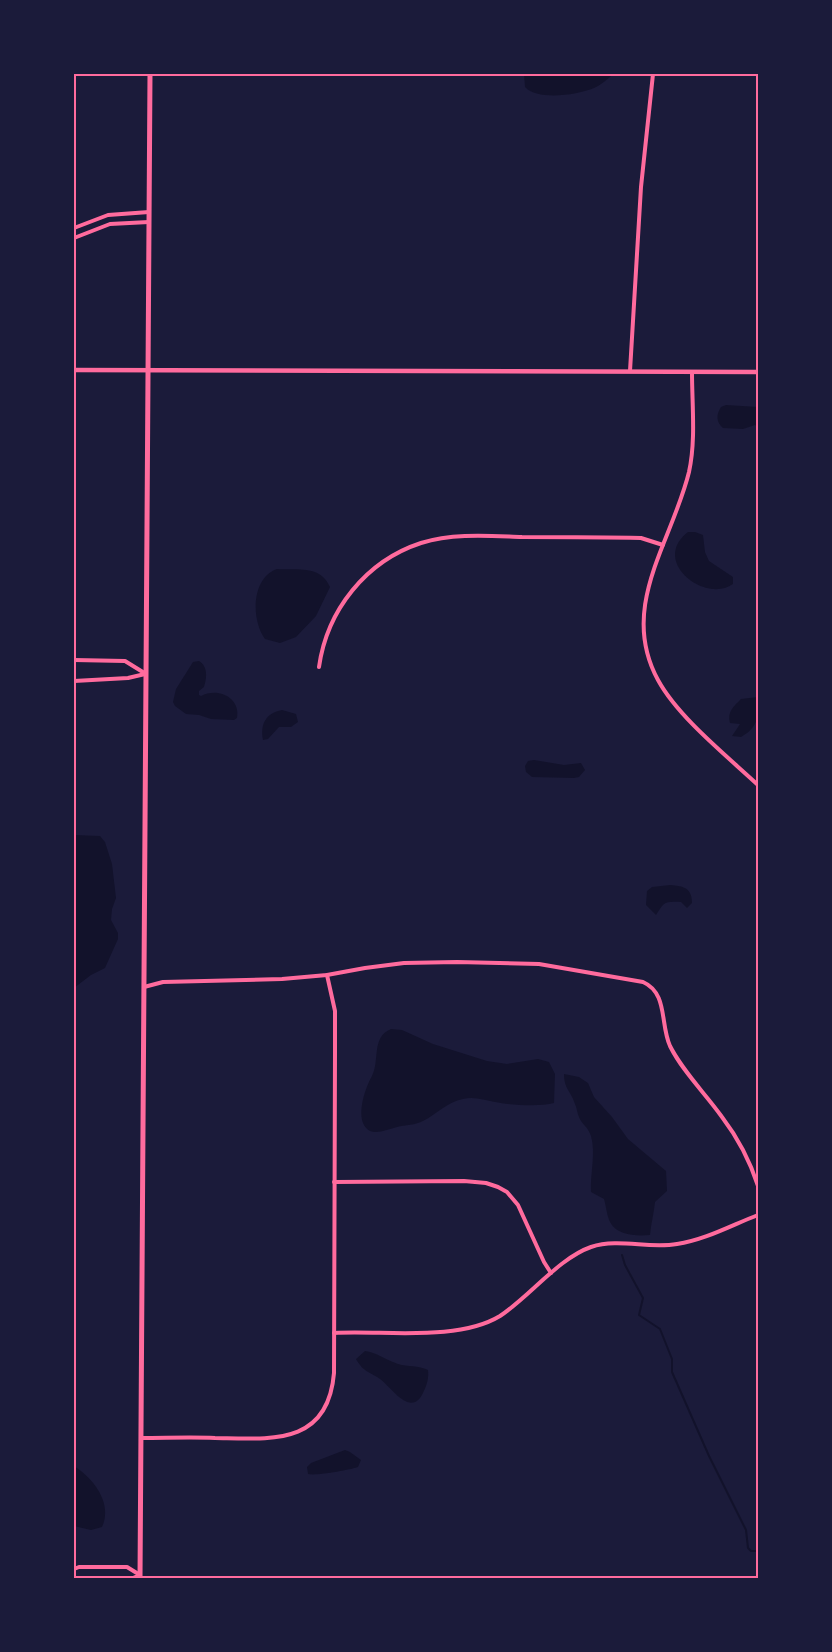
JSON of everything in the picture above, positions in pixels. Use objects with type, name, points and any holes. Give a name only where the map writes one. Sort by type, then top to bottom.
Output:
[{"type":"main road","points":[[140,1576],[150,74]]},
{"type":"street","points":[[630,371],[641,187],[653,74]]},
{"type":"street","points":[[74,228],[108,215],[149,212]]},
{"type":"street","points":[[74,238],[110,224],[149,222]]},
{"type":"street","points":[[74,370],[759,372]]},
{"type":"street","points":[[692,372],[692,443],[689,468],[683,494],[650,577],[643,612],[645,640],[652,669],[676,706],[759,785]]},
{"type":"street","points":[[319,667],[327,634],[338,609],[347,596],[383,562],[421,543],[444,538],[488,536],[641,538],[663,545]]},
{"type":"street","points":[[74,660],[125,661],[146,674]]},
{"type":"street","points":[[74,681],[128,678],[146,674]]},
{"type":"street","points":[[144,987],[163,982],[282,979],[327,975],[404,963],[539,964],[642,982],[650,985],[658,996],[664,1032],[671,1047],[685,1070],[740,1142],[759,1186]]},
{"type":"street","points":[[141,1438],[274,1438],[287,1436],[303,1430],[316,1420],[329,1400],[334,1373],[335,1011],[327,975]]},
{"type":"street","points":[[334,1182],[464,1181],[486,1183],[498,1187],[507,1192],[518,1205],[551,1273]]},
{"type":"street","points":[[334,1333],[437,1332],[474,1327],[497,1317],[514,1306],[580,1251],[598,1245],[616,1243],[656,1246],[679,1244],[759,1215]]},
{"type":"street","points":[[74,1569],[127,1567],[140,1576]]},
{"type":"street","points":[[134,1578],[140,1576]]},
{"type":"shaded area","points":[[524,74],[613,74],[594,88],[578,93],[548,95],[539,94],[525,87]]},
{"type":"shaded area","points":[[726,405],[758,407],[758,427],[755,425],[743,429],[723,428],[718,421],[718,416],[721,407]]},
{"type":"shaded area","points":[[688,532],[703,535],[705,552],[709,561],[733,577],[733,584],[721,589],[709,588],[696,584],[686,576],[678,566],[675,555],[678,543]]},
{"type":"shaded area","points":[[277,569],[300,569],[315,572],[326,580],[330,587],[316,616],[296,637],[280,643],[265,639],[260,631],[256,611],[258,590],[262,581]]},
{"type":"shaded area","points":[[199,661],[204,666],[206,676],[204,687],[199,691],[199,695],[220,693],[232,699],[237,711],[237,718],[234,720],[211,719],[186,714],[175,706],[173,702],[176,689],[193,662]]},
{"type":"shaded area","points":[[758,697],[758,715],[755,725],[741,737],[732,736],[740,724],[730,723],[731,710],[741,699]]},
{"type":"shaded area","points":[[282,710],[296,714],[298,722],[291,727],[279,727],[268,739],[263,740],[262,729],[265,720],[276,711]]},
{"type":"shaded area","points":[[528,761],[564,765],[581,763],[585,770],[579,777],[574,778],[532,777],[526,772],[525,766]]},
{"type":"shaded area","points":[[74,835],[100,836],[105,842],[112,864],[116,898],[111,920],[118,933],[118,939],[105,968],[74,988]]},
{"type":"shaded area","points":[[670,885],[689,891],[692,903],[687,908],[681,902],[668,902],[656,915],[646,905],[647,891],[652,887]]},
{"type":"shaded area","points":[[391,1029],[402,1030],[433,1044],[487,1061],[507,1064],[538,1059],[549,1062],[555,1074],[554,1103],[516,1105],[467,1098],[452,1103],[420,1122],[380,1132],[370,1131],[362,1120],[362,1105],[374,1070],[378,1043]]},
{"type":"shaded area","points":[[564,1074],[579,1077],[588,1083],[594,1097],[628,1139],[666,1171],[667,1191],[655,1202],[650,1235],[633,1235],[617,1230],[610,1222],[604,1199],[591,1192],[593,1150],[591,1136],[579,1117],[565,1083]]},
{"type":"shaded area","points":[[365,1351],[398,1364],[428,1370],[427,1384],[418,1400],[413,1403],[407,1402],[380,1379],[364,1369],[356,1359]]},
{"type":"shaded area","points":[[345,1450],[361,1460],[358,1467],[308,1474],[307,1467],[311,1463]]},
{"type":"shaded area","points":[[74,1466],[94,1484],[103,1500],[105,1518],[102,1527],[91,1530],[74,1526]]},
{"type":"waterway","points":[[622,1255],[643,1298],[639,1315],[660,1329],[672,1359],[672,1372],[709,1456],[746,1530],[748,1548],[751,1551],[758,1551]]}]
